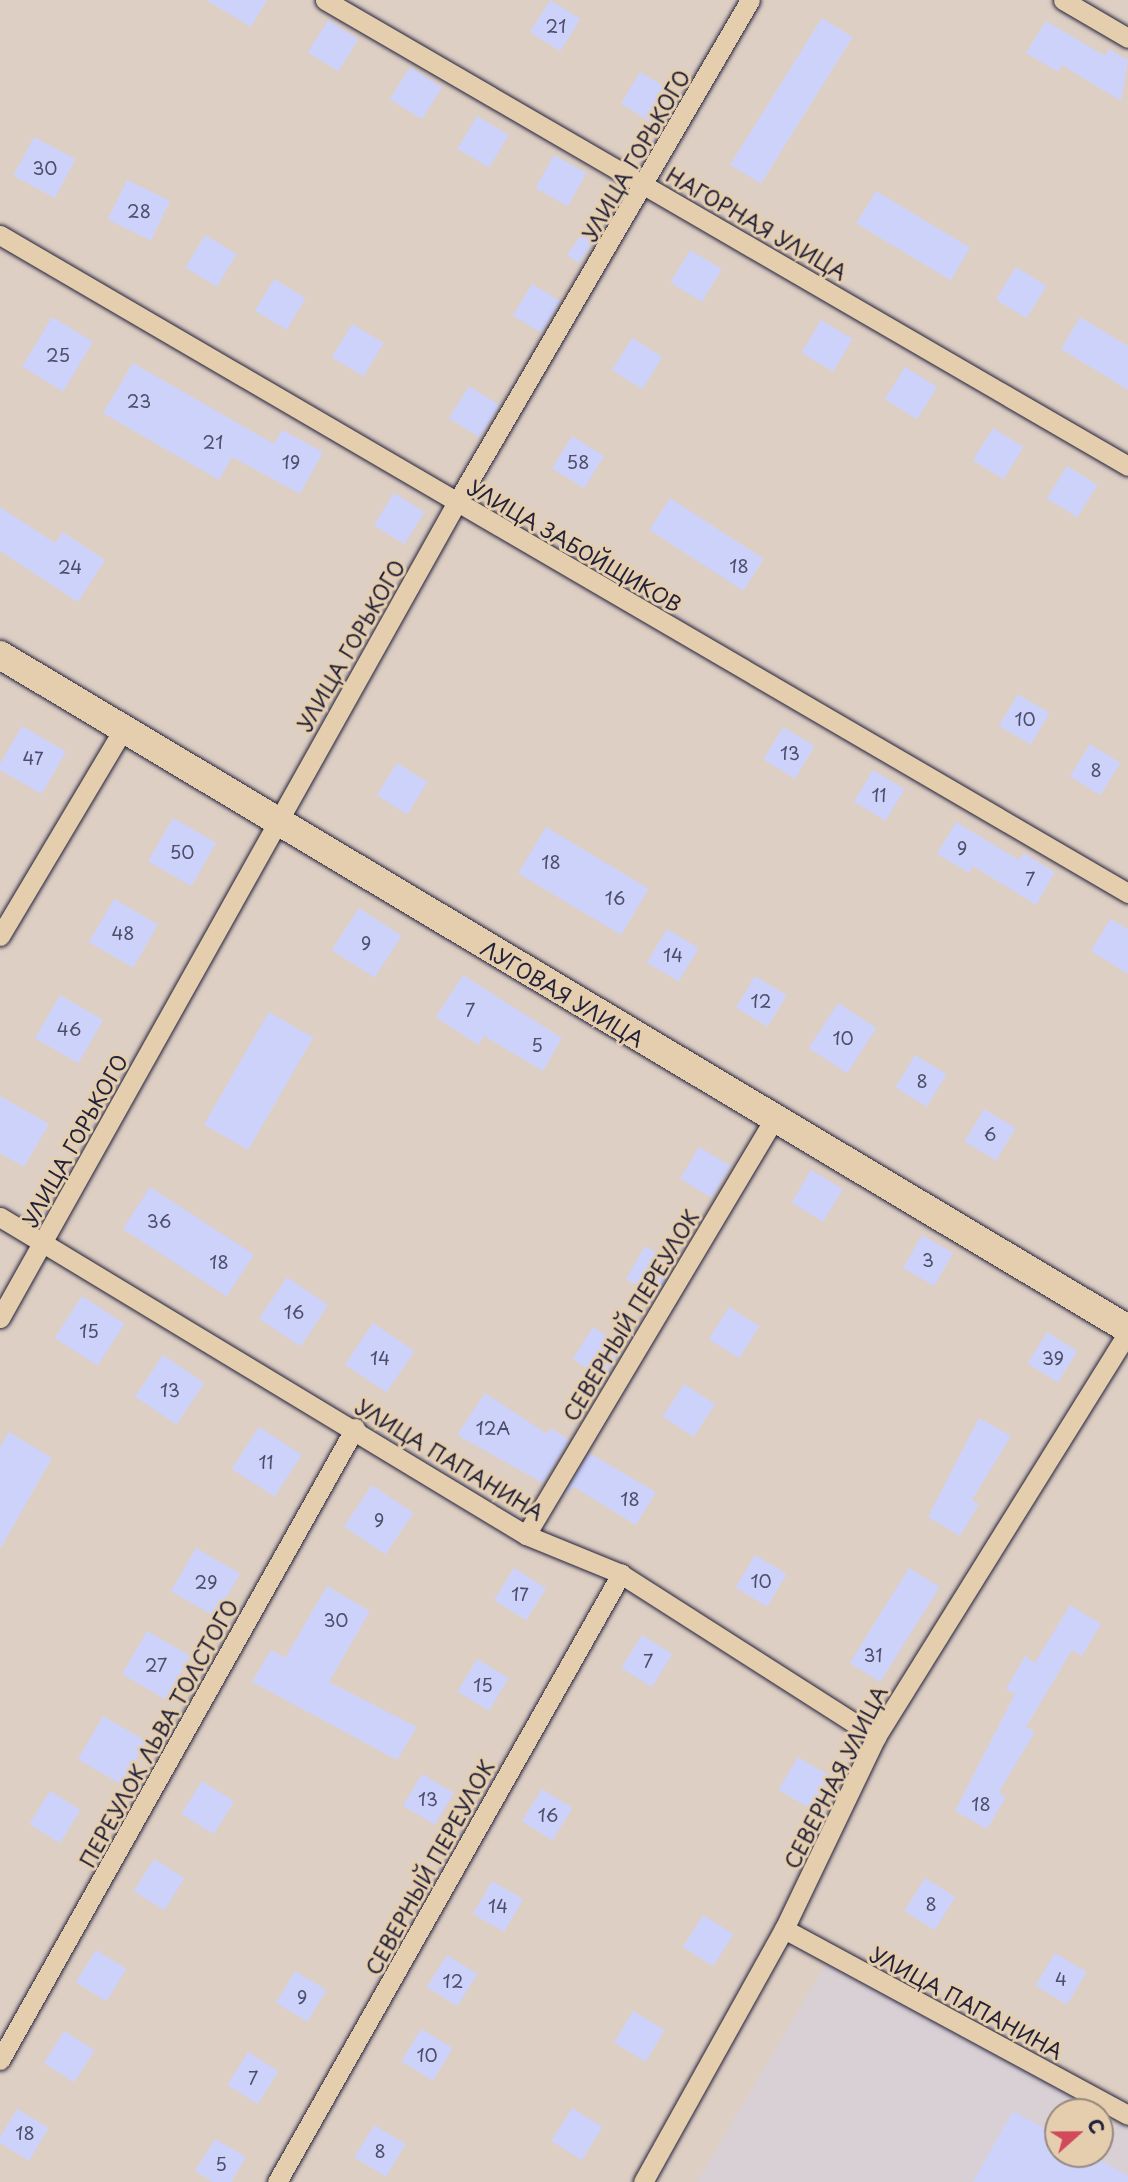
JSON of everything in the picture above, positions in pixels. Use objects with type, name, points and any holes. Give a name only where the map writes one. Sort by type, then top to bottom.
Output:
[{"type":"main road","name":"ЛУГОВАЯ УЛИЦА","points":[[0,655],[1128,1330]]},
{"type":"street","name":"НАГОРНАЯ УЛИЦА","points":[[325,0],[1128,466]]},
{"type":"street","name":"УЛИЦА ГОРЬКОГО","points":[[0,1318],[457,502],[646,184],[750,0]]},
{"type":"street","points":[[1063,0],[1128,38]]},
{"type":"street","name":"УЛИЦА ЗАБОЙЩИКОВ","points":[[0,234],[1128,893]]},
{"type":"street","points":[[0,936],[124,728]]},
{"type":"street","name":"СЕВЕРНЫЙ ПЕРЕУЛОК","points":[[526,1535],[774,1119]]},
{"type":"street","name":"УЛИЦА ПАПАНИНА","points":[[0,1217],[355,1428],[526,1535],[621,1574],[876,1737]]},
{"type":"street","name":"СЕВЕРНАЯ УЛИЦА","points":[[643,2182],[784,1929],[876,1737],[1128,1330]]},
{"type":"street","name":"ПЕРЕУЛОК ЛЬВА ТОЛСТОГО","points":[[0,2060],[355,1428]]},
{"type":"street","name":"СЕВЕРНЫЙ ПЕРЕУЛОК","points":[[277,2182],[621,1574]]},
{"type":"street","name":"УЛИЦА ПАПАНИНА","points":[[784,1929],[1128,2115]]},
{"type":"shaded area","points":[[831,1955],[1075,2098],[1044,2098],[1044,2168],[1114,2168],[1114,2121],[1128,2129],[1128,2182],[697,2182]]},
{"type":"building","points":[[206,0],[267,0],[251,27]]},
{"type":"building","points":[[550,0],[581,19],[560,51],[530,32]]},
{"type":"building","points":[[822,18],[853,37],[761,184],[730,165]]},
{"type":"building","points":[[328,20],[359,39],[338,71],[308,52]]},
{"type":"building","points":[[1046,21],[1105,56],[1109,49],[1128,60],[1121,101],[1062,65],[1058,72],[1026,53]]},
{"type":"building","points":[[410,67],[442,87],[422,119],[390,99]]},
{"type":"building","points":[[640,72],[672,91],[653,123],[621,104]]},
{"type":"building","points":[[477,116],[509,135],[489,168],[457,149]]},
{"type":"building","points":[[34,137],[75,159],[55,198],[13,176]]},
{"type":"building","points":[[554,155],[586,173],[568,206],[536,188]]},
{"type":"building","points":[[127,180],[170,201],[151,241],[108,220]]},
{"type":"building","points":[[876,191],[970,248],[951,280],[856,224]]},
{"type":"building","points":[[589,223],[601,231],[579,263],[567,255]]},
{"type":"building","points":[[205,235],[237,254],[217,287],[185,268]]},
{"type":"building","points":[[690,250],[722,269],[702,302],[670,283]]},
{"type":"building","points":[[1016,267],[1047,286],[1026,318],[996,299]]},
{"type":"building","points":[[274,279],[306,298],[287,330],[255,311]]},
{"type":"building","points":[[532,284],[560,301],[541,333],[513,316]]},
{"type":"building","points":[[52,317],[93,342],[63,391],[22,367]]},
{"type":"building","points":[[1080,317],[1128,346],[1128,390],[1061,349]]},
{"type":"building","points":[[821,320],[853,339],[833,372],[801,353]]},
{"type":"building","points":[[352,324],[384,343],[364,376],[332,357]]},
{"type":"building","points":[[632,338],[663,357],[642,389],[612,370]]},
{"type":"building","points":[[133,363],[274,444],[282,430],[323,452],[300,494],[232,457],[219,480],[103,413]]},
{"type":"building","points":[[905,367],[937,387],[917,419],[885,399]]},
{"type":"building","points":[[469,386],[500,405],[479,437],[449,418]]},
{"type":"building","points":[[993,428],[1024,447],[1003,479],[973,460]]},
{"type":"building","points":[[572,436],[604,456],[584,488],[552,468]]},
{"type":"building","points":[[1067,466],[1098,485],[1077,517],[1047,498]]},
{"type":"building","points":[[394,493],[425,512],[404,544],[374,525]]},
{"type":"building","points":[[670,498],[764,559],[743,591],[649,530]]},
{"type":"building","points":[[0,507],[55,543],[63,532],[105,560],[78,602],[0,551]]},
{"type":"building","points":[[1018,694],[1050,713],[1031,745],[999,726]]},
{"type":"building","points":[[22,726],[66,752],[42,794],[0,770],[0,764]]},
{"type":"building","points":[[783,727],[815,746],[795,779],[763,760]]},
{"type":"building","points":[[1090,744],[1121,763],[1100,795],[1070,776]]},
{"type":"building","points":[[397,763],[428,782],[407,814],[377,795]]},
{"type":"building","points":[[873,770],[905,789],[886,821],[854,802]]},
{"type":"building","points":[[173,818],[216,843],[191,886],[148,861]]},
{"type":"building","points":[[956,822],[1019,860],[1024,853],[1055,872],[1036,905],[973,866],[969,873],[937,854]]},
{"type":"building","points":[[546,827],[649,889],[621,935],[518,873]]},
{"type":"building","points":[[114,899],[158,924],[133,968],[89,942]]},
{"type":"building","points":[[359,908],[402,936],[375,978],[332,950]]},
{"type":"building","points":[[1110,919],[1128,929],[1128,974],[1091,951]]},
{"type":"building","points":[[667,929],[699,948],[679,981],[647,962]]},
{"type":"building","points":[[463,975],[562,1038],[543,1071],[484,1036],[478,1045],[436,1017]]},
{"type":"building","points":[[755,976],[787,995],[768,1027],[736,1008]]},
{"type":"building","points":[[60,995],[103,1020],[78,1063],[35,1038]]},
{"type":"building","points":[[838,1003],[877,1028],[847,1073],[809,1048]]},
{"type":"building","points":[[269,1012],[313,1038],[248,1150],[204,1125]]},
{"type":"building","points":[[915,1055],[947,1074],[927,1107],[895,1088]]},
{"type":"building","points":[[0,1096],[49,1124],[24,1167],[0,1153]]},
{"type":"building","points":[[984,1109],[1016,1128],[996,1161],[964,1142]]},
{"type":"building","points":[[699,1147],[731,1166],[712,1198],[680,1179]]},
{"type":"building","points":[[811,1170],[843,1189],[823,1222],[791,1203]]},
{"type":"building","points":[[150,1187],[254,1255],[227,1296],[123,1229]]},
{"type":"building","points":[[922,1235],[953,1253],[934,1286],[903,1268]]},
{"type":"building","points":[[645,1246],[674,1263],[655,1296],[626,1279]]},
{"type":"building","points":[[287,1277],[328,1305],[300,1346],[259,1318]]},
{"type":"building","points":[[82,1296],[125,1324],[98,1366],[55,1338]]},
{"type":"building","points":[[729,1307],[760,1326],[739,1358],[709,1339]]},
{"type":"building","points":[[373,1323],[414,1351],[386,1392],[345,1364]]},
{"type":"building","points":[[593,1327],[624,1346],[603,1378],[573,1359]]},
{"type":"building","points":[[1047,1332],[1078,1351],[1058,1382],[1027,1363]]},
{"type":"building","points":[[163,1355],[204,1383],[176,1424],[135,1396]]},
{"type":"building","points":[[684,1384],[715,1404],[694,1437],[663,1417]]},
{"type":"building","points":[[485,1393],[547,1434],[551,1428],[569,1440],[543,1483],[457,1435]]},
{"type":"building","points":[[979,1418],[1011,1436],[972,1500],[979,1504],[960,1536],[928,1517]]},
{"type":"building","points":[[259,1427],[302,1455],[275,1497],[232,1469]]},
{"type":"building","points":[[9,1432],[52,1458],[0,1549],[0,1447]]},
{"type":"building","points":[[589,1453],[656,1492],[636,1525],[574,1487],[563,1496]]},
{"type":"building","points":[[372,1485],[413,1513],[385,1554],[344,1526]]},
{"type":"building","points":[[196,1548],[240,1574],[215,1617],[171,1591]]},
{"type":"building","points":[[755,1555],[787,1574],[767,1607],[735,1588]]},
{"type":"building","points":[[514,1568],[546,1588],[526,1620],[494,1600]]},
{"type":"building","points":[[909,1568],[940,1587],[880,1682],[850,1663]]},
{"type":"building","points":[[327,1586],[370,1611],[329,1682],[417,1727],[397,1760],[252,1682],[271,1650],[285,1658]]},
{"type":"building","points":[[1070,1605],[1101,1624],[1082,1656],[1072,1650],[1026,1727],[1035,1732],[999,1792],[1006,1797],[987,1829],[955,1811],[1015,1694],[1006,1689],[1025,1656],[1035,1663]]},
{"type":"building","points":[[147,1631],[190,1656],[165,1699],[122,1674]]},
{"type":"building","points":[[642,1635],[673,1654],[652,1687],[621,1668]]},
{"type":"building","points":[[477,1659],[509,1678],[489,1711],[457,1692]]},
{"type":"building","points":[[103,1716],[146,1741],[121,1784],[78,1759]]},
{"type":"building","points":[[798,1757],[830,1776],[810,1809],[778,1790]]},
{"type":"building","points":[[422,1774],[454,1793],[435,1825],[403,1806]]},
{"type":"building","points":[[202,1781],[234,1801],[214,1834],[181,1814]]},
{"type":"building","points":[[542,1789],[573,1808],[552,1840],[522,1821]]},
{"type":"building","points":[[50,1791],[81,1810],[60,1843],[29,1824]]},
{"type":"building","points":[[154,1859],[185,1878],[164,1910],[134,1891]]},
{"type":"building","points":[[925,1878],[956,1897],[935,1930],[904,1911]]},
{"type":"building","points":[[492,1881],[523,1899],[504,1932],[473,1914]]},
{"type":"building","points":[[703,1915],[734,1934],[713,1966],[683,1947]]},
{"type":"building","points":[[96,1950],[127,1969],[106,2001],[76,1982]]},
{"type":"building","points":[[1055,1953],[1087,1972],[1067,2005],[1035,1986]]},
{"type":"building","points":[[447,1955],[478,1974],[457,2006],[427,1987]]},
{"type":"building","points":[[295,1971],[327,1990],[308,2022],[276,2003]]},
{"type":"building","points":[[633,2011],[665,2030],[646,2062],[614,2043]]},
{"type":"building","points":[[421,2029],[453,2048],[433,2081],[401,2062]]},
{"type":"building","points":[[64,2031],[95,2050],[74,2082],[44,2063]]},
{"type":"building","points":[[248,2052],[279,2071],[258,2104],[227,2085]]},
{"type":"building","points":[[572,2108],[603,2127],[582,2160],[551,2141]]},
{"type":"building","points":[[17,2109],[49,2128],[29,2161],[0,2143],[0,2137]]},
{"type":"building","points":[[1013,2111],[1044,2128],[1044,2168],[1114,2168],[1128,2176],[1128,2182],[973,2182]]},
{"type":"building","points":[[374,2125],[406,2144],[386,2177],[354,2158]]},
{"type":"building","points":[[215,2139],[246,2157],[231,2182],[213,2182],[195,2171]]}]
